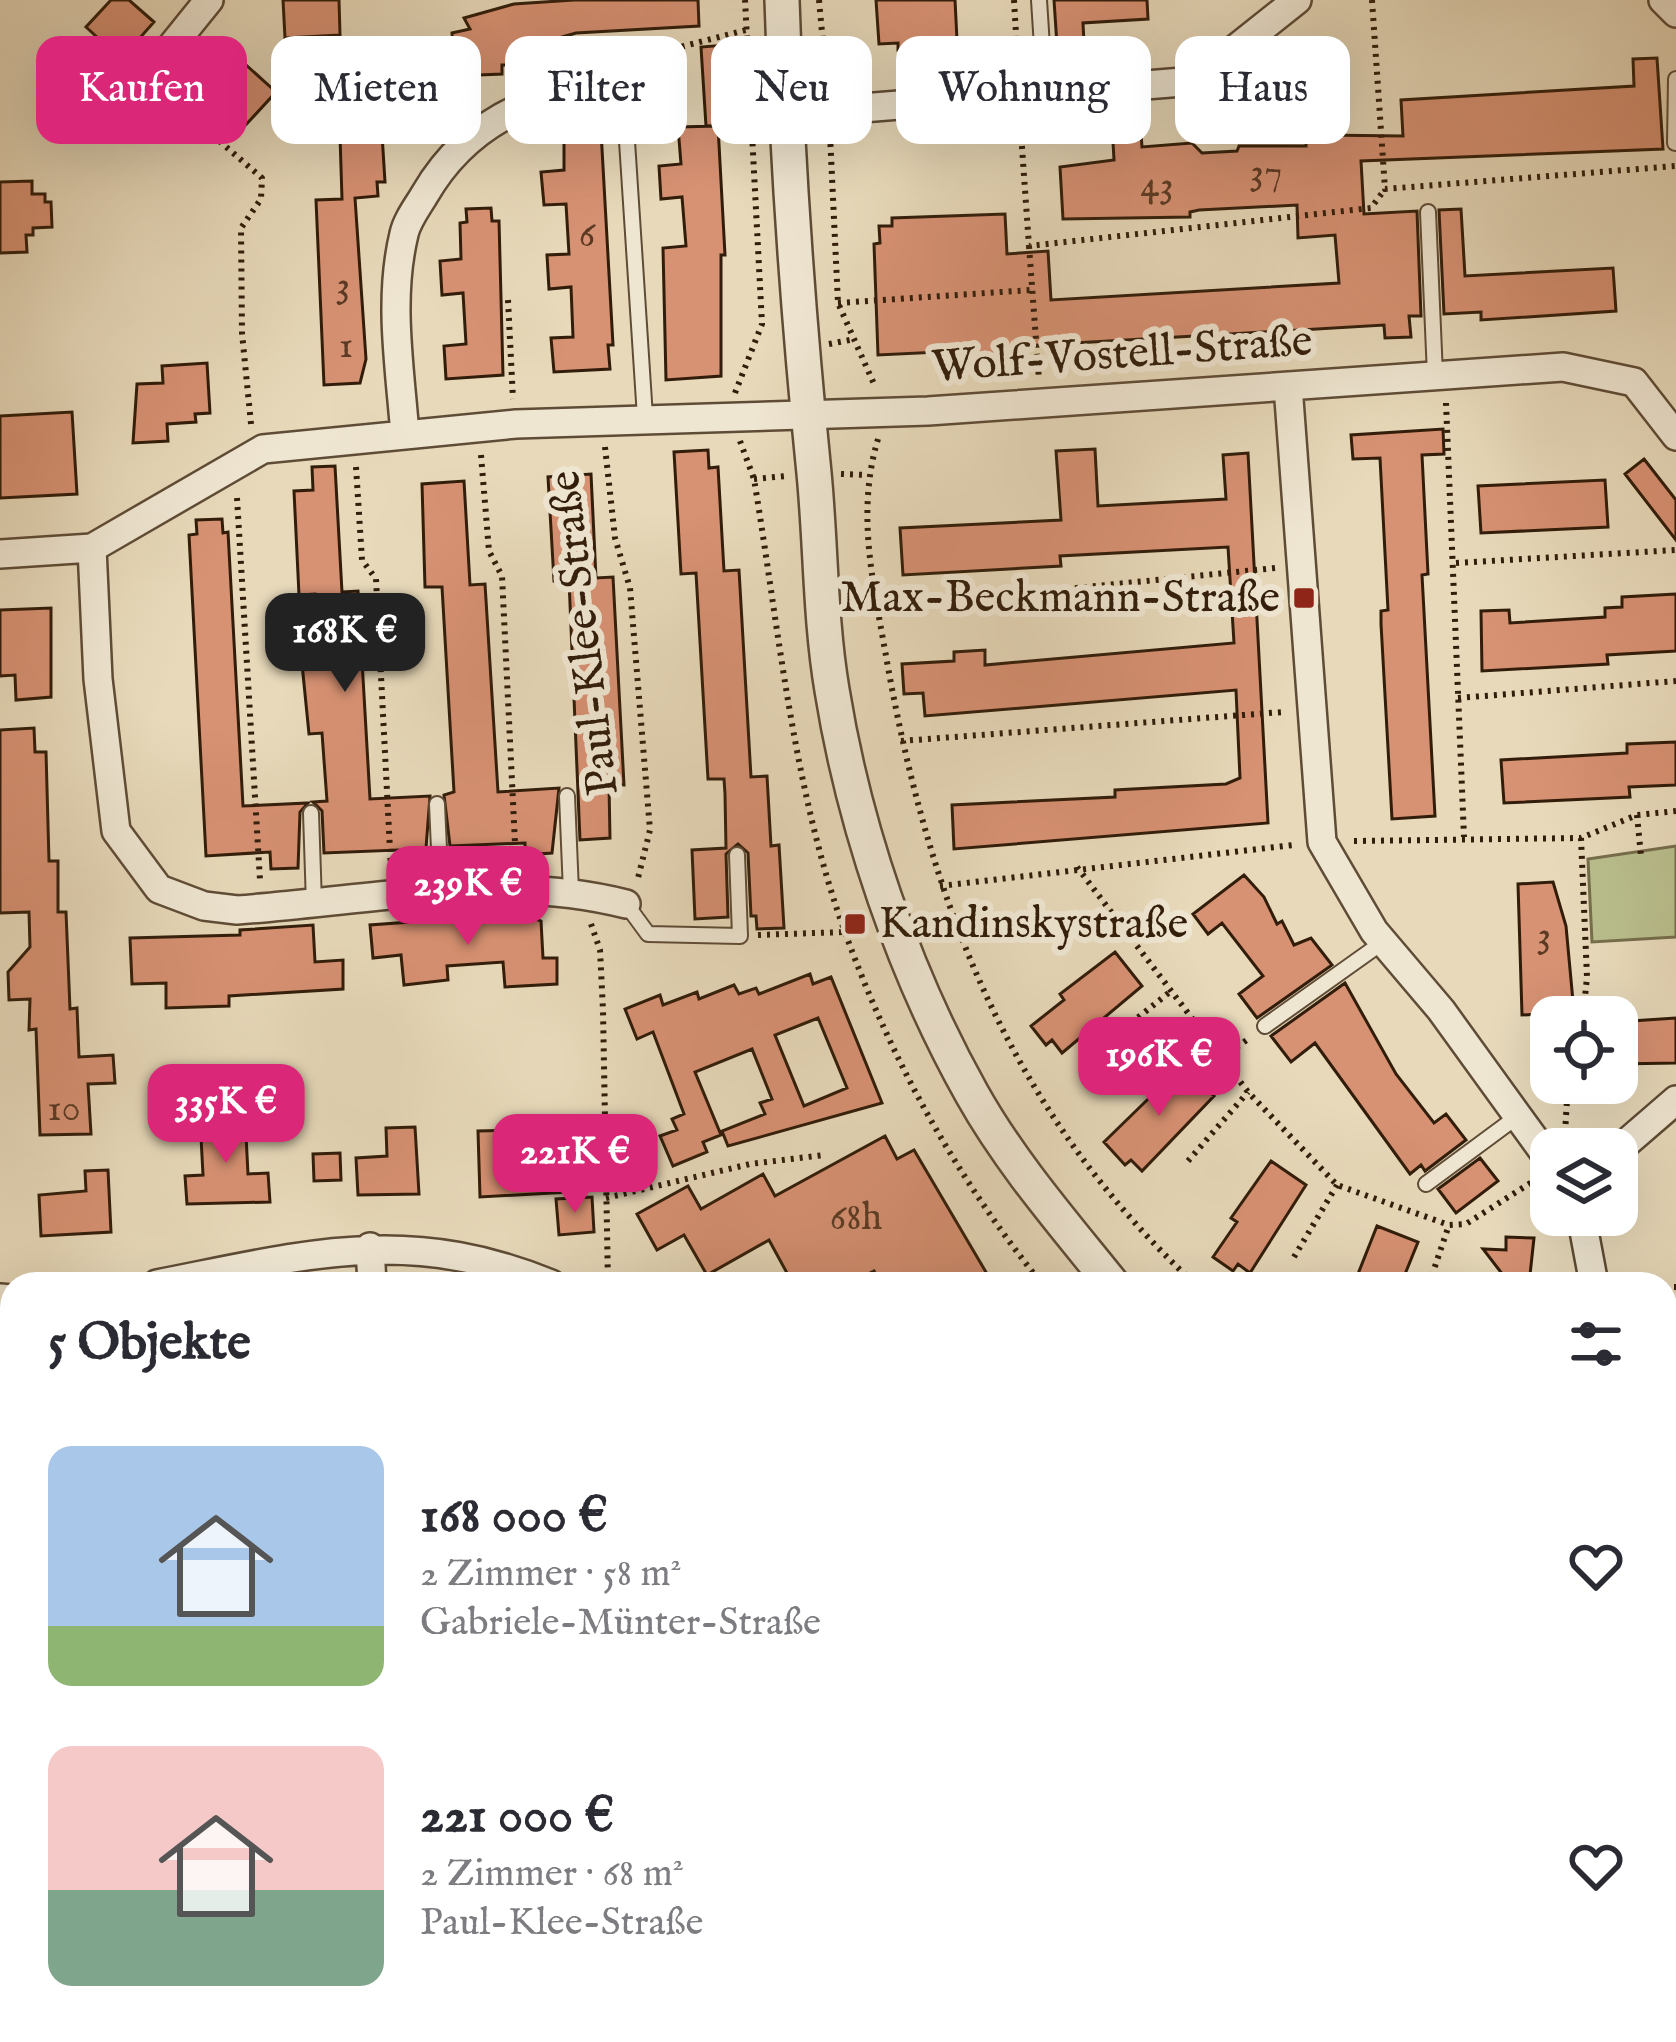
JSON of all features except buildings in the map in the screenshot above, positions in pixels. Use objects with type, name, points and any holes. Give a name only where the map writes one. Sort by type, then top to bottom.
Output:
[{"type":"street","points":[[179,36],[208,0]]},
{"type":"street","points":[[1151,84],[1195,81],[1297,0]]},
{"type":"street","points":[[1663,0],[1676,13]]},
{"type":"street","points":[[405,435],[395,301],[404,230],[435,176],[473,133],[505,115]]},
{"type":"street","points":[[790,144],[831,689],[888,900],[927,1000],[972,1095],[1103,1272]]},
{"type":"street","name":"Wolf-Vostell-Straße","points":[[807,416],[1563,367],[1634,382],[1676,436]]},
{"type":"street","points":[[1288,386],[1322,842],[1383,941],[1530,1133]]},
{"type":"street","name":"Paul-Klee-Straße","points":[[0,554],[92,548],[263,449],[516,424],[807,416]]},
{"type":"street","points":[[92,548],[98,679],[116,831],[159,889],[204,906],[262,908],[440,894],[571,892],[626,904]]},
{"type":"street","points":[[1638,1133],[1676,1100]]},
{"type":"street","points":[[1585,1236],[1592,1272]]},
{"type":"street","points":[[370,1247],[371,1272]]},
{"type":"street","points":[[226,1272],[370,1247],[435,1250],[495,1261],[522,1272]]},
{"type":"lane","points":[[1035,36],[1040,0]]},
{"type":"lane","points":[[1675,143],[1676,80]]},
{"type":"lane","points":[[627,144],[645,418]]},
{"type":"lane","points":[[1428,212],[1439,375]]},
{"type":"lane","points":[[567,796],[571,892]]},
{"type":"lane","points":[[437,804],[440,894]]},
{"type":"lane","points":[[311,813],[314,904]]},
{"type":"lane","points":[[626,904],[648,934],[740,936],[737,855]]},
{"type":"lane","points":[[1265,1026],[1383,941]]},
{"type":"lane","points":[[1426,1184],[1518,1116]]},
{"type":"path","points":[[745,0],[762,324],[735,387],[736,416],[741,454],[754,478],[806,787],[844,932],[928,1121],[979,1204],[1033,1272]]},
{"type":"path","points":[[819,0],[822,36]]},
{"type":"path","points":[[1014,0],[1019,36]]},
{"type":"path","points":[[1029,246],[1371,208],[1385,189],[1372,0]]},
{"type":"path","points":[[687,44],[745,30],[782,13]]},
{"type":"path","points":[[223,144],[262,178],[260,199],[241,228],[240,301],[249,417],[263,449]]},
{"type":"path","points":[[831,144],[838,303],[875,386],[879,436],[867,475],[865,521],[901,741],[940,886],[986,995],[1044,1106],[1129,1222],[1182,1272]]},
{"type":"path","points":[[1028,144],[1031,290],[1042,402]]},
{"type":"path","points":[[1385,189],[1676,166]]},
{"type":"path","points":[[838,303],[1031,290]]},
{"type":"path","points":[[508,300],[516,424]]},
{"type":"path","points":[[1439,375],[1456,563],[1464,837]]},
{"type":"path","name":"Paul-Klee-Straße","points":[[602,420],[615,538],[630,588],[650,830],[645,863],[626,904]]},
{"type":"path","name":"Paul-Klee-Straße","points":[[478,428],[488,551],[502,577],[517,872]]},
{"type":"path","points":[[355,440],[362,560],[376,579],[393,898]]},
{"type":"path","points":[[230,465],[236,484],[262,908]]},
{"type":"path","points":[[1456,563],[1676,550]]},
{"type":"path","points":[[878,608],[1302,567]]},
{"type":"path","points":[[1458,698],[1676,681]]},
{"type":"path","points":[[901,741],[1310,710]]},
{"type":"path","points":[[940,886],[1322,842],[1581,838],[1637,814],[1676,811]]},
{"type":"path","points":[[1637,814],[1641,856]]},
{"type":"path","points":[[1581,838],[1585,996]]},
{"type":"path","points":[[1077,867],[1247,1092],[1337,1185],[1449,1225],[1466,1224],[1530,1177]]},
{"type":"path","points":[[740,936],[844,932]]},
{"type":"path","points":[[600,950],[608,1272]]},
{"type":"path","points":[[1111,1040],[1171,992]]},
{"type":"path","points":[[1222,1058],[1265,1026]]},
{"type":"path","points":[[1188,1161],[1247,1092]]},
{"type":"path","points":[[606,1198],[751,1164],[824,1155]]},
{"type":"path","points":[[1294,1258],[1337,1185]]},
{"type":"path","points":[[1433,1272],[1449,1225]]},
{"type":"green space","points":[[1676,846],[1676,937],[1592,942],[1588,859]]},
{"type":"place","name":"Max-Beckmann-Straße","points":[[1304,598]]},
{"type":"place","name":"Kandinskystraße","points":[[855,924]]}]
